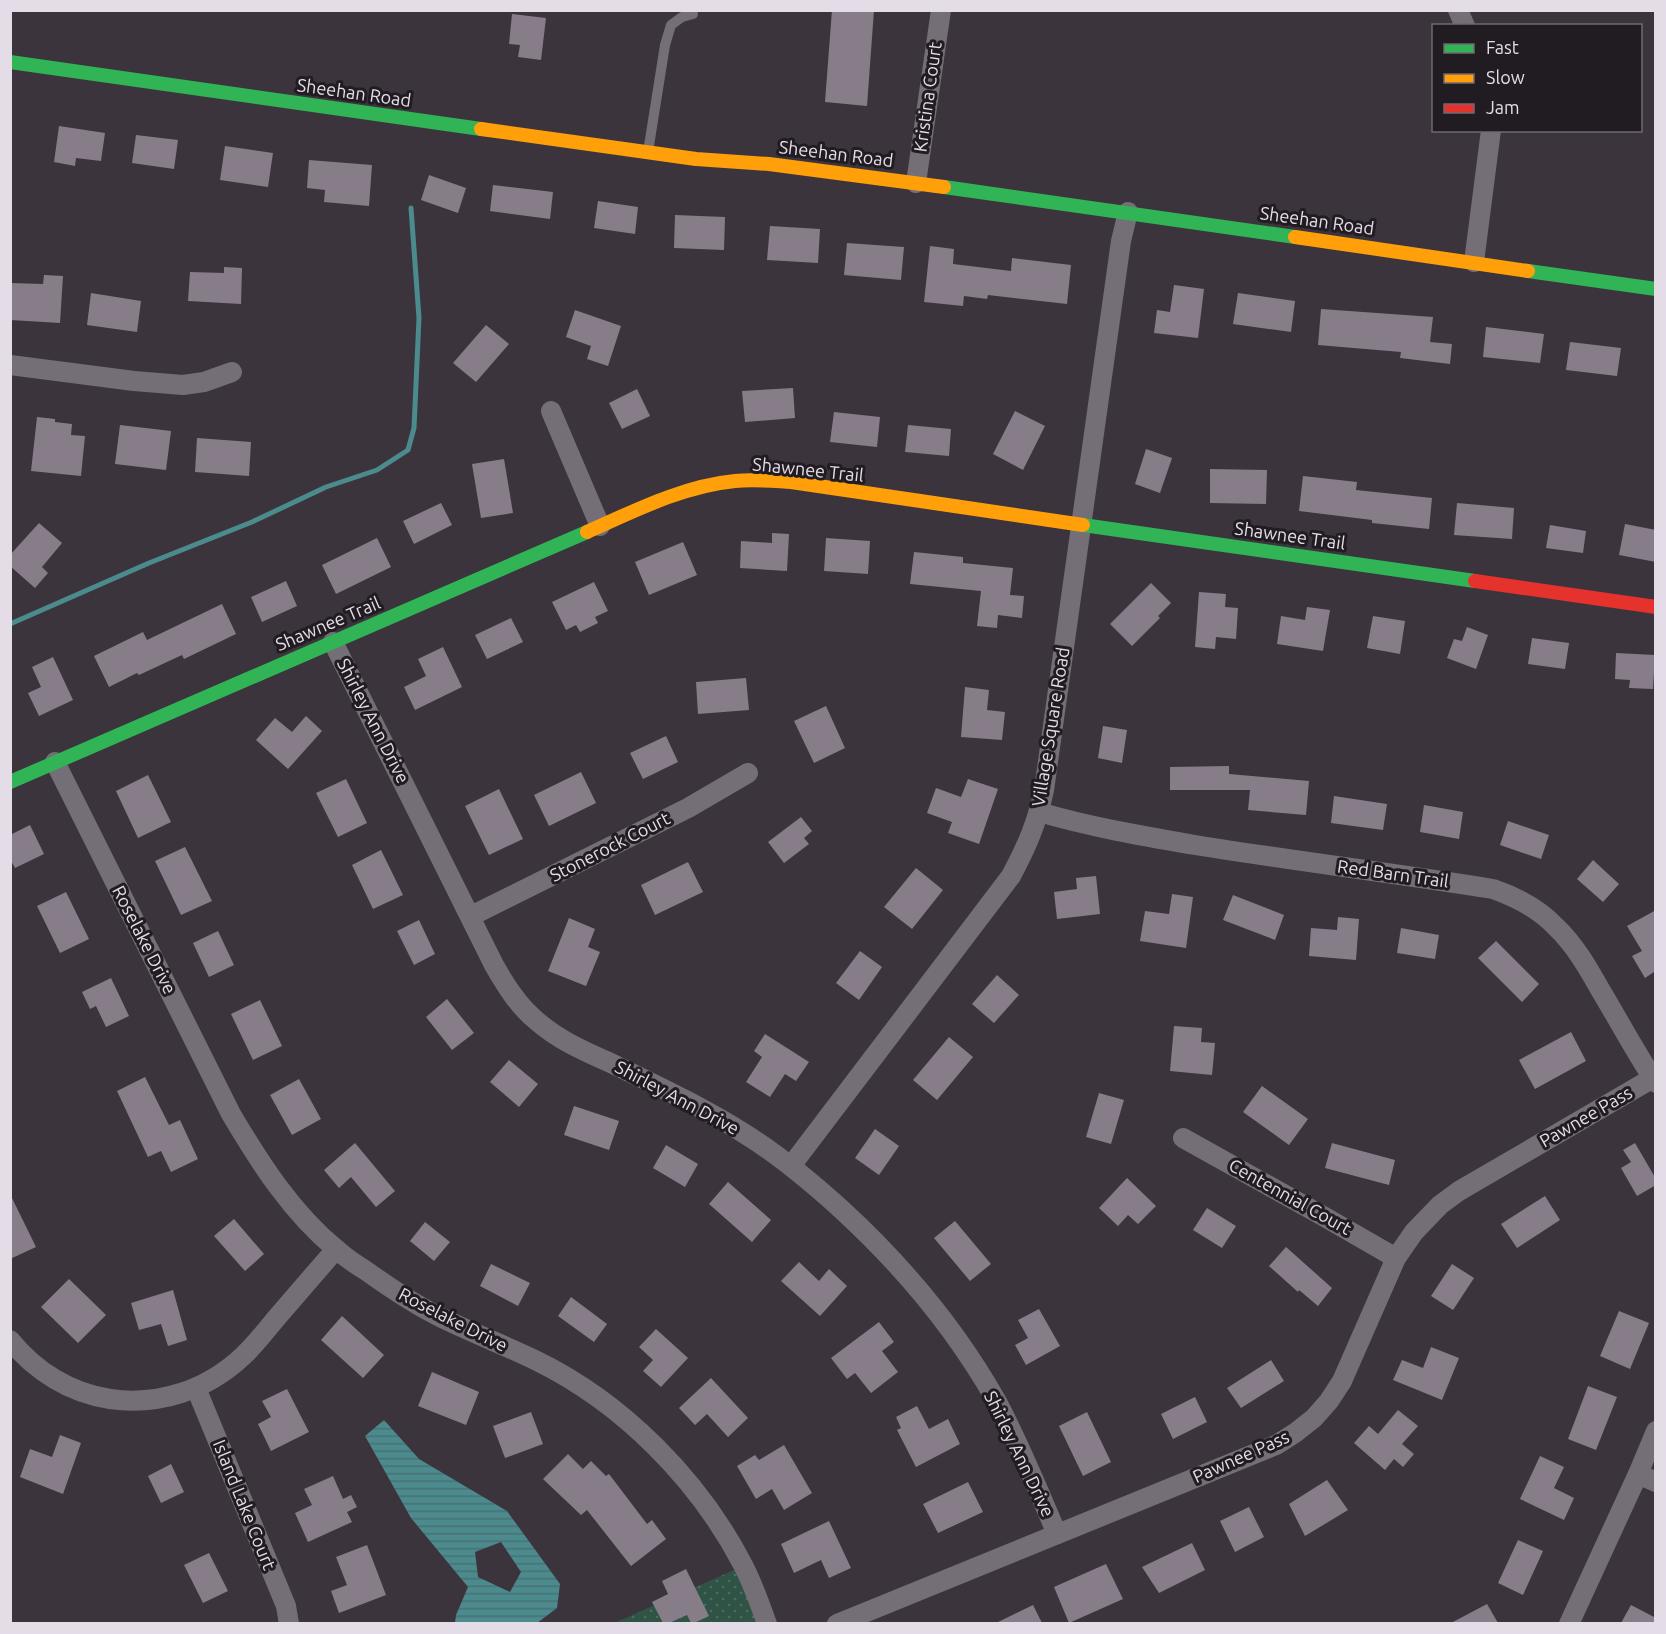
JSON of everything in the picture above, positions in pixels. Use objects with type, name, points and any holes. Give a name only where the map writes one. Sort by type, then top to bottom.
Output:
[{"type":"street","name":"Kristina Court","points":[[916,183],[941,10]]},
{"type":"street","points":[[1458,10],[1464,24]]},
{"type":"street","name":"Sheehan Road","points":[[10,62],[696,159],[769,164],[1128,212],[1656,289]]},
{"type":"street","points":[[1474,262],[1491,132]]},
{"type":"street","name":"Village Square Road","points":[[790,1166],[1011,876],[1028,844],[1044,790],[1121,241],[1128,212]]},
{"type":"street","points":[[10,365],[183,385],[204,382],[232,372]]},
{"type":"street","points":[[551,411],[600,526]]},
{"type":"street","name":"Shawnee Trail","points":[[10,782],[600,526],[688,490],[734,481],[791,482],[1656,607]]},
{"type":"street","name":"Shirley Ann Drive","points":[[333,642],[506,986],[520,1005],[537,1022],[563,1040],[688,1101],[745,1134],[790,1166],[865,1231],[905,1272],[940,1315],[974,1364],[997,1402],[1032,1474],[1057,1534]]},
{"type":"street","name":"Roselake Drive","points":[[55,762],[231,1114],[259,1161],[283,1193],[336,1249],[397,1293],[440,1318],[539,1362],[606,1404],[641,1433],[693,1489],[727,1538],[743,1566],[767,1623]]},
{"type":"street","name":"Stonerock Court","points":[[471,916],[688,808],[748,773]]},
{"type":"street","name":"Red Barn Trail","points":[[1039,812],[1140,836],[1432,879],[1501,892],[1542,915],[1574,947],[1654,1080]]},
{"type":"street","name":"Pawnee Pass","points":[[837,1623],[1276,1445],[1295,1433],[1314,1418],[1342,1381],[1396,1258],[1414,1232],[1440,1205],[1459,1191],[1654,1080]]},
{"type":"street","name":"Centennial Court","points":[[1183,1138],[1396,1258]]},
{"type":"street","points":[[10,1340],[35,1365],[57,1381],[78,1391],[101,1398],[124,1401],[169,1398],[196,1388],[218,1376],[242,1357],[261,1338],[336,1249]]},
{"type":"street","name":"Island Lake Court","points":[[196,1388],[286,1606],[289,1623]]},
{"type":"street","points":[[1569,1623],[1647,1478],[1656,1431]]},
{"type":"lane","points":[[648,152],[670,26],[682,17],[693,14]]},
{"type":"green space","points":[[743,1566],[767,1624],[612,1624]]},
{"type":"water","points":[[384,1420],[419,1459],[507,1511],[560,1584],[557,1608],[537,1623],[455,1623],[468,1587],[411,1518],[365,1436]],"holes":[[[501,1542],[521,1572],[510,1592],[478,1577],[475,1552]]]},
{"type":"building","points":[[832,10],[874,10],[867,106],[825,102]]},
{"type":"building","points":[[512,14],[546,18],[541,60],[518,57],[520,45],[509,44]]},
{"type":"building","points":[[59,126],[105,133],[101,161],[76,158],[75,166],[54,162]]},
{"type":"building","points":[[136,135],[178,140],[174,169],[132,163]]},
{"type":"building","points":[[225,146],[273,153],[268,187],[220,180]]},
{"type":"building","points":[[309,160],[372,165],[369,206],[324,202],[325,190],[307,188]]},
{"type":"building","points":[[429,175],[466,188],[458,213],[421,200]]},
{"type":"building","points":[[493,185],[553,192],[550,219],[490,211]]},
{"type":"building","points":[[598,201],[638,207],[635,234],[594,228]]},
{"type":"building","points":[[675,215],[725,217],[724,250],[674,248]]},
{"type":"building","points":[[770,226],[820,229],[818,263],[767,260]]},
{"type":"building","points":[[847,243],[904,247],[901,280],[844,275]]},
{"type":"building","points":[[930,246],[954,249],[953,264],[1011,271],[1012,258],[1071,265],[1067,304],[988,295],[987,299],[964,296],[963,306],[924,302]]},
{"type":"building","points":[[224,267],[242,268],[241,304],[188,301],[190,272],[224,273]]},
{"type":"building","points":[[44,275],[63,276],[60,323],[10,320],[10,283],[43,284]]},
{"type":"building","points":[[1174,285],[1204,289],[1198,338],[1154,333],[1157,310],[1170,312]]},
{"type":"building","points":[[91,293],[141,301],[137,332],[87,325]]},
{"type":"building","points":[[1238,293],[1295,301],[1291,332],[1233,324]]},
{"type":"building","points":[[1321,309],[1433,317],[1430,342],[1452,344],[1450,364],[1400,358],[1401,352],[1318,345]]},
{"type":"building","points":[[575,310],[621,326],[608,366],[587,359],[591,346],[566,337]]},
{"type":"building","points":[[486,325],[509,344],[476,382],[453,363]]},
{"type":"building","points":[[1486,327],[1544,334],[1540,363],[1483,357]]},
{"type":"building","points":[[1570,342],[1621,348],[1617,376],[1566,370]]},
{"type":"building","points":[[793,388],[795,418],[745,422],[742,391]]},
{"type":"building","points":[[637,389],[650,416],[622,429],[609,403]]},
{"type":"building","points":[[1015,411],[1045,426],[1023,470],[993,454]]},
{"type":"building","points":[[834,412],[880,417],[877,447],[830,442]]},
{"type":"building","points":[[37,417],[72,424],[71,435],[85,436],[81,476],[31,471]]},
{"type":"building","points":[[120,425],[171,431],[166,470],[115,464]]},
{"type":"building","points":[[908,425],[951,429],[949,456],[905,452]]},
{"type":"building","points":[[197,438],[251,442],[249,476],[195,472]]},
{"type":"building","points":[[1146,449],[1172,458],[1160,493],[1135,484]]},
{"type":"building","points":[[504,459],[513,513],[481,518],[472,464]]},
{"type":"building","points":[[1210,469],[1267,470],[1266,504],[1210,503]]},
{"type":"building","points":[[1303,476],[1357,482],[1356,490],[1432,498],[1429,529],[1372,523],[1372,520],[1299,511]]},
{"type":"building","points":[[441,503],[452,525],[414,544],[403,521]]},
{"type":"building","points":[[1457,503],[1514,508],[1512,539],[1454,535]]},
{"type":"building","points":[[39,523],[62,543],[42,567],[48,573],[35,588],[10,566],[10,555]]},
{"type":"building","points":[[1625,524],[1656,530],[1656,562],[1619,555]]},
{"type":"building","points":[[1550,525],[1586,531],[1583,553],[1546,548]]},
{"type":"building","points":[[772,533],[789,534],[787,571],[740,568],[741,541],[772,543]]},
{"type":"building","points":[[377,538],[391,567],[336,594],[322,565]]},
{"type":"building","points":[[826,538],[870,541],[868,574],[824,571]]},
{"type":"building","points":[[683,542],[697,575],[649,595],[635,562]]},
{"type":"building","points":[[914,552],[963,557],[963,563],[1013,568],[1010,595],[1024,596],[1022,618],[998,615],[997,628],[977,626],[981,591],[910,584]]},
{"type":"building","points":[[286,581],[297,606],[262,622],[251,597]]},
{"type":"building","points":[[594,582],[608,611],[595,617],[598,623],[580,632],[576,625],[566,630],[552,602]]},
{"type":"building","points":[[1151,583],[1171,603],[1158,616],[1160,618],[1132,646],[1110,624]]},
{"type":"building","points":[[1199,592],[1226,594],[1225,607],[1238,608],[1236,639],[1216,637],[1215,649],[1195,647]]},
{"type":"building","points":[[222,604],[236,634],[184,659],[182,655],[109,687],[94,656],[143,632],[147,640]]},
{"type":"building","points":[[1307,607],[1330,610],[1323,651],[1277,644],[1281,616],[1305,620]]},
{"type":"building","points":[[1373,616],[1405,621],[1400,654],[1367,648]]},
{"type":"building","points":[[511,618],[523,642],[487,659],[475,635]]},
{"type":"building","points":[[1467,627],[1488,635],[1476,669],[1447,658],[1454,639],[1462,641]]},
{"type":"building","points":[[1532,638],[1569,643],[1565,669],[1528,664]]},
{"type":"building","points":[[443,647],[462,687],[415,710],[404,687],[426,676],[418,659]]},
{"type":"building","points":[[1616,653],[1655,655],[1653,689],[1629,688],[1630,680],[1615,679]]},
{"type":"building","points":[[53,657],[73,700],[39,716],[28,693],[41,687],[32,667]]},
{"type":"building","points":[[746,678],[749,710],[698,714],[696,682]]},
{"type":"building","points":[[965,687],[989,690],[987,710],[1005,712],[1002,740],[961,737]]},
{"type":"building","points":[[826,706],[845,748],[814,763],[794,721]]},
{"type":"building","points":[[306,716],[322,731],[288,769],[256,740],[275,718],[292,732]]},
{"type":"building","points":[[1103,726],[1127,730],[1122,763],[1098,758]]},
{"type":"building","points":[[666,736],[678,762],[643,779],[630,753]]},
{"type":"building","points":[[1229,766],[1229,774],[1309,781],[1306,815],[1248,810],[1250,790],[1170,790],[1170,767]]},
{"type":"building","points":[[581,772],[596,803],[549,826],[534,795]]},
{"type":"building","points":[[148,775],[171,822],[138,838],[116,791]]},
{"type":"building","points":[[346,779],[367,823],[338,837],[316,793]]},
{"type":"building","points":[[968,779],[998,789],[979,844],[948,833],[952,822],[927,813],[936,788],[961,797]]},
{"type":"building","points":[[499,789],[523,839],[489,855],[465,806]]},
{"type":"building","points":[[1334,796],[1387,804],[1383,830],[1331,823]]},
{"type":"building","points":[[1424,805],[1463,812],[1459,839],[1420,832]]},
{"type":"building","points":[[801,817],[812,831],[804,838],[809,844],[784,863],[768,842]]},
{"type":"building","points":[[1508,821],[1549,835],[1541,859],[1500,845]]},
{"type":"building","points":[[30,825],[44,854],[15,868],[10,859],[10,835]]},
{"type":"building","points":[[185,847],[212,901],[181,915],[155,861]]},
{"type":"building","points":[[381,850],[403,895],[373,909],[352,865]]},
{"type":"building","points":[[1593,860],[1619,884],[1603,902],[1577,879]]},
{"type":"building","points":[[688,862],[703,892],[655,915],[641,885]]},
{"type":"building","points":[[916,868],[943,890],[912,929],[884,907]]},
{"type":"building","points":[[1096,876],[1100,914],[1057,919],[1054,892],[1077,889],[1076,878]]},
{"type":"building","points":[[66,892],[89,939],[60,953],[37,906]]},
{"type":"building","points":[[1172,894],[1193,897],[1186,948],[1140,941],[1145,911],[1169,914]]},
{"type":"building","points":[[1233,895],[1284,915],[1275,940],[1223,920]]},
{"type":"building","points":[[1656,910],[1656,975],[1654,972],[1645,978],[1632,956],[1642,951],[1627,926]]},
{"type":"building","points":[[1338,917],[1359,919],[1356,960],[1309,956],[1311,928],[1337,930]]},
{"type":"building","points":[[569,918],[595,929],[588,947],[600,952],[586,986],[548,971]]},
{"type":"building","points":[[419,920],[435,954],[414,965],[397,931]]},
{"type":"building","points":[[1401,928],[1439,935],[1435,959],[1397,953]]},
{"type":"building","points":[[218,931],[234,965],[209,977],[193,943]]},
{"type":"building","points":[[1496,941],[1539,984],[1522,1002],[1478,958]]},
{"type":"building","points":[[860,951],[882,967],[859,1000],[836,983]]},
{"type":"building","points":[[997,975],[1019,995],[994,1023],[972,1004]]},
{"type":"building","points":[[111,978],[129,1016],[106,1027],[96,1006],[90,1009],[82,992]]},
{"type":"building","points":[[447,999],[474,1033],[452,1050],[426,1017]]},
{"type":"building","points":[[260,1000],[282,1046],[253,1060],[231,1014]]},
{"type":"building","points":[[1174,1026],[1202,1028],[1201,1042],[1215,1043],[1212,1075],[1170,1071]]},
{"type":"building","points":[[1571,1032],[1586,1061],[1535,1089],[1519,1060]]},
{"type":"building","points":[[765,1034],[809,1062],[796,1081],[785,1074],[770,1097],[746,1082],[762,1057],[754,1051]]},
{"type":"building","points":[[949,1037],[973,1057],[937,1100],[913,1080]]},
{"type":"building","points":[[509,1060],[538,1084],[519,1107],[490,1082]]},
{"type":"building","points":[[145,1077],[169,1125],[180,1120],[198,1159],[171,1172],[161,1151],[148,1157],[117,1091]]},
{"type":"building","points":[[299,1079],[321,1119],[292,1135],[270,1095]]},
{"type":"building","points":[[1262,1086],[1308,1119],[1289,1145],[1243,1112]]},
{"type":"building","points":[[1099,1093],[1124,1100],[1111,1144],[1086,1137]]},
{"type":"building","points":[[574,1106],[619,1121],[609,1150],[564,1135]]},
{"type":"building","points":[[875,1129],[899,1146],[879,1175],[855,1158]]},
{"type":"building","points":[[355,1143],[395,1191],[376,1207],[351,1177],[339,1188],[324,1170]]},
{"type":"building","points":[[1332,1143],[1395,1160],[1389,1185],[1325,1168]]},
{"type":"building","points":[[1635,1143],[1656,1179],[1656,1185],[1637,1196],[1621,1168],[1631,1162],[1623,1150]]},
{"type":"building","points":[[666,1145],[698,1164],[685,1187],[653,1168]]},
{"type":"building","points":[[1127,1178],[1156,1206],[1138,1224],[1128,1215],[1118,1226],[1099,1208]]},
{"type":"building","points":[[728,1182],[771,1220],[752,1242],[709,1204]]},
{"type":"building","points":[[10,1194],[36,1247],[10,1259]]},
{"type":"building","points":[[1545,1196],[1560,1220],[1517,1248],[1501,1224]]},
{"type":"building","points":[[1207,1208],[1236,1226],[1222,1248],[1193,1230]]},
{"type":"building","points":[[234,1219],[264,1254],[245,1271],[214,1236]]},
{"type":"building","points":[[955,1221],[991,1264],[970,1281],[934,1238]]},
{"type":"building","points":[[425,1222],[450,1242],[434,1261],[410,1241]]},
{"type":"building","points":[[1286,1247],[1332,1288],[1318,1306],[1299,1290],[1298,1292],[1269,1266]]},
{"type":"building","points":[[799,1262],[819,1281],[829,1269],[847,1286],[820,1316],[781,1281]]},
{"type":"building","points":[[491,1264],[530,1283],[518,1306],[480,1286]]},
{"type":"building","points":[[1452,1264],[1474,1278],[1453,1310],[1431,1296]]},
{"type":"building","points":[[69,1279],[106,1315],[78,1343],[41,1307]]},
{"type":"building","points":[[173,1290],[187,1340],[168,1346],[161,1324],[139,1330],[131,1303]]},
{"type":"building","points":[[571,1297],[607,1324],[594,1342],[558,1316]]},
{"type":"building","points":[[1039,1309],[1060,1346],[1026,1365],[1015,1345],[1028,1338],[1018,1320]]},
{"type":"building","points":[[1619,1311],[1649,1323],[1630,1369],[1600,1356]]},
{"type":"building","points":[[342,1316],[384,1355],[363,1378],[321,1340]]},
{"type":"building","points":[[879,1322],[894,1342],[882,1351],[898,1372],[871,1393],[855,1373],[847,1379],[831,1358]]},
{"type":"building","points":[[656,1329],[688,1358],[661,1387],[643,1371],[653,1360],[639,1347]]},
{"type":"building","points":[[1431,1347],[1459,1358],[1442,1400],[1393,1380],[1402,1360],[1423,1368]]},
{"type":"building","points":[[1271,1360],[1284,1381],[1241,1408],[1227,1388]]},
{"type":"building","points":[[432,1372],[479,1392],[466,1425],[418,1406]]},
{"type":"building","points":[[711,1378],[748,1418],[728,1437],[707,1414],[695,1425],[679,1408]]},
{"type":"building","points":[[1588,1386],[1617,1397],[1596,1450],[1568,1439]]},
{"type":"building","points":[[287,1389],[309,1432],[271,1451],[258,1424],[271,1417],[262,1401]]},
{"type":"building","points":[[1195,1397],[1207,1422],[1173,1439],[1161,1414]]},
{"type":"building","points":[[917,1406],[929,1429],[948,1419],[960,1444],[916,1467],[897,1430],[901,1428],[896,1417]]},
{"type":"building","points":[[1398,1410],[1418,1426],[1402,1444],[1414,1454],[1403,1467],[1394,1459],[1385,1470],[1354,1443],[1369,1426],[1378,1434]]},
{"type":"building","points":[[531,1412],[543,1444],[505,1458],[493,1426]]},
{"type":"building","points":[[1087,1412],[1111,1462],[1083,1476],[1059,1426]]},
{"type":"building","points":[[60,1435],[81,1443],[63,1494],[20,1477],[30,1449],[52,1457]]},
{"type":"building","points":[[784,1445],[812,1493],[784,1510],[772,1489],[756,1499],[737,1466],[755,1455],[759,1460]]},
{"type":"building","points":[[568,1454],[583,1469],[591,1461],[606,1476],[609,1474],[647,1524],[652,1520],[666,1539],[631,1566],[587,1510],[581,1515],[543,1479]]},
{"type":"building","points":[[1540,1456],[1564,1467],[1554,1488],[1574,1498],[1564,1520],[1520,1499]]},
{"type":"building","points":[[171,1464],[184,1492],[161,1503],[148,1476]]},
{"type":"building","points":[[333,1476],[343,1499],[351,1495],[357,1507],[347,1512],[352,1522],[308,1542],[295,1513],[312,1505],[304,1489]]},
{"type":"building","points":[[1327,1480],[1348,1510],[1305,1536],[1289,1504]]},
{"type":"building","points":[[968,1482],[983,1512],[938,1533],[923,1504]]},
{"type":"building","points":[[1249,1507],[1264,1537],[1235,1552],[1220,1521]]},
{"type":"building","points":[[829,1521],[851,1568],[829,1578],[821,1560],[794,1573],[781,1544]]},
{"type":"building","points":[[1518,1540],[1543,1551],[1523,1595],[1498,1583]]},
{"type":"building","points":[[1192,1543],[1205,1570],[1159,1593],[1142,1567]]},
{"type":"building","points":[[367,1545],[386,1595],[339,1613],[331,1591],[347,1585],[336,1557]]},
{"type":"building","points":[[209,1553],[228,1591],[203,1603],[184,1565]]},
{"type":"building","points":[[1106,1564],[1123,1599],[1069,1623],[1054,1587]]},
{"type":"building","points":[[686,1569],[709,1616],[694,1623],[691,1623],[687,1615],[669,1623],[663,1623],[652,1602],[668,1594],[662,1581]]},
{"type":"building","points":[[1487,1604],[1498,1623],[1451,1623]]},
{"type":"building","points":[[1033,1605],[1042,1623],[996,1623]]},
{"type":"building","points":[[1631,1605],[1656,1618],[1656,1623],[1621,1623]]},
{"type":"waterway","points":[[10,624],[149,563],[252,522],[326,487],[377,470],[408,450],[414,428],[419,318],[411,208]]},
{"type":"traffic: fast","points":[[10,62],[481,129]]},
{"type":"traffic: fast","points":[[944,187],[1295,237]]},
{"type":"traffic: fast","points":[[1528,271],[1656,289]]},
{"type":"traffic: fast","points":[[1083,525],[1475,581]]},
{"type":"traffic: fast","points":[[10,782],[587,532]]},
{"type":"traffic: slow","points":[[481,129],[696,159],[769,164],[944,187]]},
{"type":"traffic: slow","points":[[1295,237],[1528,271]]},
{"type":"traffic: slow","points":[[587,532],[678,494],[716,484],[749,480],[791,482],[1083,525]]},
{"type":"traffic: jam","points":[[1475,581],[1656,607]]}]
